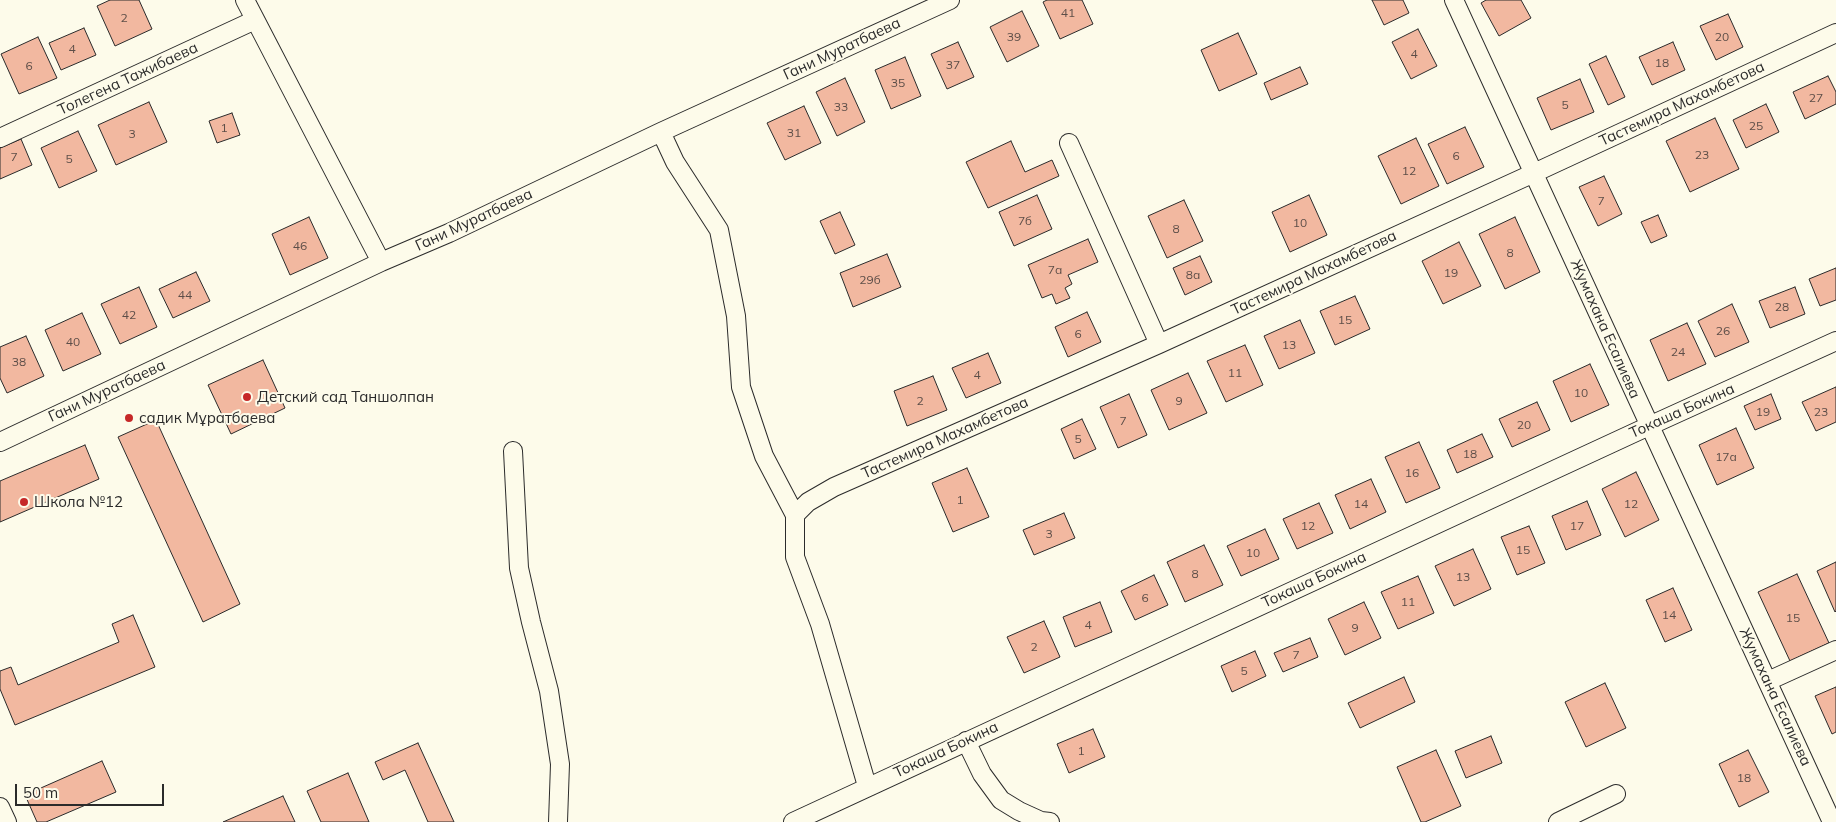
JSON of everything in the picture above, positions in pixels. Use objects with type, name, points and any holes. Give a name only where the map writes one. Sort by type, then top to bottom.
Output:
[{"type":"street","points":[[245,0],[381,262]]},
{"type":"street","name":"Гани Муратбаева","points":[[0,442],[381,262],[449,233],[661,132],[950,0]]},
{"type":"street","name":"Жумахана Есалиева","points":[[1454,0],[1832,822]]},
{"type":"street","name":"Толегена Тажибаева","points":[[0,138],[255,20]]},
{"type":"street","name":"Тастемира Махамбетова","points":[[795,515],[808,502],[834,487],[1159,344],[1836,33]]},
{"type":"street","points":[[661,132],[675,162],[719,230],[736,316],[741,387],[764,456],[795,515],[795,557],[820,624],[867,786]]},
{"type":"street","points":[[1069,143],[1159,344]]},
{"type":"street","name":"Токаша Бокина","points":[[793,822],[867,786],[1836,341]]},
{"type":"street","points":[[513,450],[519,568],[531,622],[550,691],[560,764],[558,822]]},
{"type":"street","points":[[1768,681],[1836,650]]},
{"type":"street","points":[[966,741],[982,774],[1001,800],[1019,812],[1040,821],[1050,822]]},
{"type":"street","points":[[1558,822],[1616,794]]},
{"type":"street","points":[[0,807],[7,822]]},
{"type":"building","points":[[110,0],[139,0],[152,29],[115,46],[97,6]]},
{"type":"building","points":[[1047,0],[1082,0],[1093,24],[1060,39],[1043,2]]},
{"type":"building","points":[[1372,0],[1403,0],[1409,13],[1384,25]]},
{"type":"building","points":[[1486,0],[1521,0],[1531,18],[1499,36],[1481,3]]},
{"type":"building","points":[[1022,11],[1039,46],[1007,62],[990,27]]},
{"type":"building","points":[[1728,14],[1743,47],[1716,60],[1700,26]]},
{"type":"building","points":[[84,28],[96,55],[61,70],[49,43]]},
{"type":"building","points":[[1418,29],[1437,66],[1411,79],[1392,42]]},
{"type":"building","points":[[1238,33],[1257,74],[1219,91],[1201,50]]},
{"type":"building","points":[[38,37],[57,78],[19,94],[1,54]]},
{"type":"building","points":[[958,42],[974,77],[947,89],[931,54]]},
{"type":"building","points":[[1673,42],[1685,70],[1652,85],[1639,57]]},
{"type":"building","points":[[1606,56],[1625,97],[1608,105],[1589,64]]},
{"type":"building","points":[[905,57],[921,96],[891,109],[875,70]]},
{"type":"building","points":[[1300,67],[1308,84],[1271,100],[1264,83]]},
{"type":"building","points":[[1828,76],[1836,92],[1836,104],[1805,119],[1793,92]]},
{"type":"building","points":[[845,78],[865,122],[837,136],[816,92]]},
{"type":"building","points":[[1580,79],[1594,112],[1551,130],[1537,98]]},
{"type":"building","points":[[149,102],[167,142],[116,165],[98,125]]},
{"type":"building","points":[[1766,104],[1779,132],[1746,148],[1733,120]]},
{"type":"building","points":[[804,106],[821,143],[785,160],[767,123]]},
{"type":"building","points":[[232,113],[240,135],[217,143],[209,121]]},
{"type":"building","points":[[1715,118],[1739,169],[1690,192],[1666,141]]},
{"type":"building","points":[[1465,127],[1484,167],[1447,184],[1428,144]]},
{"type":"building","points":[[78,131],[97,171],[59,188],[41,148]]},
{"type":"building","points":[[1416,138],[1439,186],[1401,204],[1378,156]]},
{"type":"building","points":[[21,139],[32,165],[0,179],[0,148]]},
{"type":"building","points":[[1011,141],[1025,172],[1052,160],[1059,176],[988,208],[966,162]]},
{"type":"building","points":[[1604,176],[1622,214],[1598,226],[1579,187]]},
{"type":"building","points":[[1037,195],[1052,229],[1014,246],[999,212]]},
{"type":"building","points":[[1309,195],[1327,235],[1290,252],[1272,212]]},
{"type":"building","points":[[1184,200],[1203,241],[1167,258],[1148,216]]},
{"type":"building","points":[[840,212],[855,245],[835,254],[820,221]]},
{"type":"building","points":[[1658,215],[1667,236],[1651,243],[1641,222]]},
{"type":"building","points":[[309,217],[328,258],[290,275],[272,234]]},
{"type":"building","points":[[1515,217],[1540,272],[1505,289],[1479,234]]},
{"type":"building","points":[[1088,239],[1098,262],[1068,275],[1072,284],[1065,288],[1070,298],[1056,304],[1052,294],[1042,298],[1028,265]]},
{"type":"building","points":[[1459,242],[1481,286],[1443,304],[1422,261]]},
{"type":"building","points":[[887,254],[901,287],[853,307],[840,273]]},
{"type":"building","points":[[1200,256],[1212,282],[1185,295],[1173,268]]},
{"type":"building","points":[[1836,268],[1836,300],[1820,306],[1809,279]]},
{"type":"building","points":[[196,272],[210,301],[173,318],[159,289]]},
{"type":"building","points":[[139,287],[157,327],[120,344],[101,304]]},
{"type":"building","points":[[1795,287],[1805,314],[1770,328],[1759,301]]},
{"type":"building","points":[[1355,296],[1370,329],[1335,345],[1320,311]]},
{"type":"building","points":[[1732,304],[1749,342],[1715,357],[1698,321]]},
{"type":"building","points":[[1087,312],[1101,342],[1068,357],[1055,327]]},
{"type":"building","points":[[82,313],[101,354],[63,371],[45,330]]},
{"type":"building","points":[[1300,320],[1315,353],[1279,369],[1264,336]]},
{"type":"building","points":[[1687,323],[1706,364],[1668,381],[1650,340]]},
{"type":"building","points":[[26,336],[44,376],[7,393],[0,378],[0,347]]},
{"type":"building","points":[[1245,345],[1263,385],[1226,402],[1207,361]]},
{"type":"building","points":[[988,353],[1001,383],[966,398],[952,368]]},
{"type":"building","name":"Детский сад Таншолпан","points":[[263,360],[285,408],[231,434],[208,385]]},
{"type":"building","points":[[1590,364],[1609,405],[1571,422],[1553,381]]},
{"type":"building","points":[[1188,373],[1207,413],[1169,430],[1151,390]]},
{"type":"building","points":[[933,376],[947,410],[907,426],[894,391]]},
{"type":"building","points":[[1836,387],[1836,422],[1816,431],[1802,402]]},
{"type":"building","points":[[1129,394],[1147,435],[1118,448],[1100,407]]},
{"type":"building","points":[[1771,394],[1781,419],[1755,430],[1744,406]]},
{"type":"building","points":[[1537,402],[1550,430],[1512,447],[1499,419]]},
{"type":"building","points":[[1082,419],[1096,449],[1074,459],[1061,429]]},
{"type":"building","points":[[156,420],[240,604],[203,622],[118,437]]},
{"type":"building","points":[[1736,428],[1754,468],[1717,485],[1699,445]]},
{"type":"building","points":[[1482,434],[1493,457],[1457,473],[1447,450]]},
{"type":"building","points":[[1419,442],[1440,488],[1406,503],[1385,457]]},
{"type":"building","name":"Школа №12","points":[[85,445],[99,479],[0,522],[0,481]]},
{"type":"building","points":[[967,468],[989,517],[953,532],[932,483]]},
{"type":"building","points":[[1636,472],[1659,520],[1625,537],[1602,489]]},
{"type":"building","points":[[1371,479],[1386,512],[1350,529],[1335,495]]},
{"type":"building","points":[[1587,501],[1601,535],[1566,550],[1552,516]]},
{"type":"building","points":[[1319,503],[1333,533],[1297,549],[1283,519]]},
{"type":"building","points":[[1064,513],[1075,538],[1034,555],[1023,530]]},
{"type":"building","points":[[1529,526],[1545,563],[1517,575],[1501,537]]},
{"type":"building","points":[[1265,529],[1279,559],[1241,576],[1227,546]]},
{"type":"building","points":[[1204,545],[1223,585],[1185,602],[1167,562]]},
{"type":"building","points":[[1473,549],[1491,589],[1454,606],[1435,566]]},
{"type":"building","points":[[1836,562],[1836,611],[1835,612],[1817,571]]},
{"type":"building","points":[[1797,574],[1829,643],[1790,661],[1758,592]]},
{"type":"building","points":[[1154,575],[1168,605],[1135,620],[1121,591]]},
{"type":"building","points":[[1418,576],[1434,613],[1398,629],[1381,592]]},
{"type":"building","points":[[1673,588],[1692,630],[1665,642],[1646,600]]},
{"type":"building","points":[[1100,602],[1112,632],[1075,647],[1063,617]]},
{"type":"building","points":[[1364,602],[1381,638],[1345,655],[1328,619]]},
{"type":"building","points":[[133,615],[155,667],[15,725],[0,689],[0,671],[11,667],[18,685],[119,642],[112,624]]},
{"type":"building","points":[[1044,621],[1060,657],[1024,673],[1007,637]]},
{"type":"building","points":[[1310,638],[1318,657],[1283,672],[1274,653]]},
{"type":"building","points":[[1255,651],[1266,676],[1232,692],[1221,666]]},
{"type":"building","points":[[1404,677],[1415,702],[1360,728],[1348,703]]},
{"type":"building","points":[[1605,683],[1626,728],[1586,747],[1565,702]]},
{"type":"building","points":[[1836,687],[1836,732],[1832,734],[1815,696]]},
{"type":"building","points":[[1093,729],[1105,757],[1069,773],[1057,744]]},
{"type":"building","points":[[1491,736],[1502,763],[1466,778],[1455,751]]},
{"type":"building","points":[[418,743],[454,822],[428,822],[405,770],[383,780],[375,762]]},
{"type":"building","points":[[1436,750],[1461,806],[1421,822],[1397,767]]},
{"type":"building","points":[[1748,750],[1769,792],[1739,807],[1719,764]]},
{"type":"building","points":[[102,761],[116,792],[46,822],[37,822],[25,795]]},
{"type":"building","points":[[348,773],[369,822],[321,822],[307,791]]},
{"type":"building","points":[[283,796],[295,822],[223,822]]},
{"type":"place","name":"Детский сад Таншолпан","points":[[247,397]]},
{"type":"place","name":"садик Мұратбаева","points":[[129,418]]},
{"type":"place","name":"Школа №12","points":[[24,502]]}]
